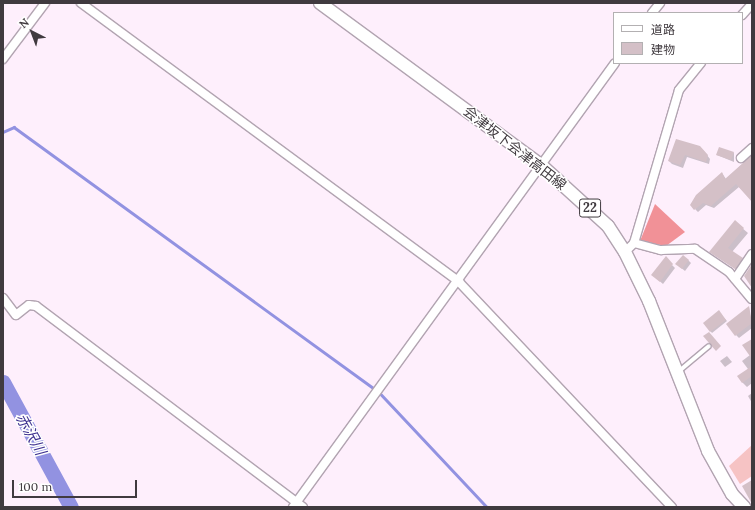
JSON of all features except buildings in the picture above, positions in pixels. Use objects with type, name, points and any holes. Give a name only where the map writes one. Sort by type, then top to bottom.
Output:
[{"type":"main road","name":"会津坂下会津高田線","points":[[320,3],[542,166],[608,226],[625,252],[711,457],[744,507]]},
{"type":"street","points":[[3,59],[45,3]]},
{"type":"street","points":[[81,3],[459,282],[672,507]]},
{"type":"street","points":[[653,12],[660,3]]},
{"type":"street","points":[[743,14],[752,4]]},
{"type":"street","points":[[3,298],[16,314],[29,305],[36,306],[298,505],[614,64]]},
{"type":"street","points":[[625,252],[634,243],[679,90],[700,64]]},
{"type":"street","points":[[741,158],[752,148]]},
{"type":"street","points":[[634,243],[662,250],[695,249],[735,279],[752,299]]},
{"type":"street","points":[[735,279],[752,254]]},
{"type":"lane","points":[[677,374],[709,346]]},
{"type":"shaded area","points":[[655,204],[685,232],[666,246],[640,241]]},
{"type":"shaded area","points":[[752,445],[752,476],[740,484],[729,466]]},
{"type":"waterway","points":[[3,132],[14,127],[379,392],[487,507]]},
{"type":"waterway","name":"赤沢川","points":[[3,382],[71,507]]}]
